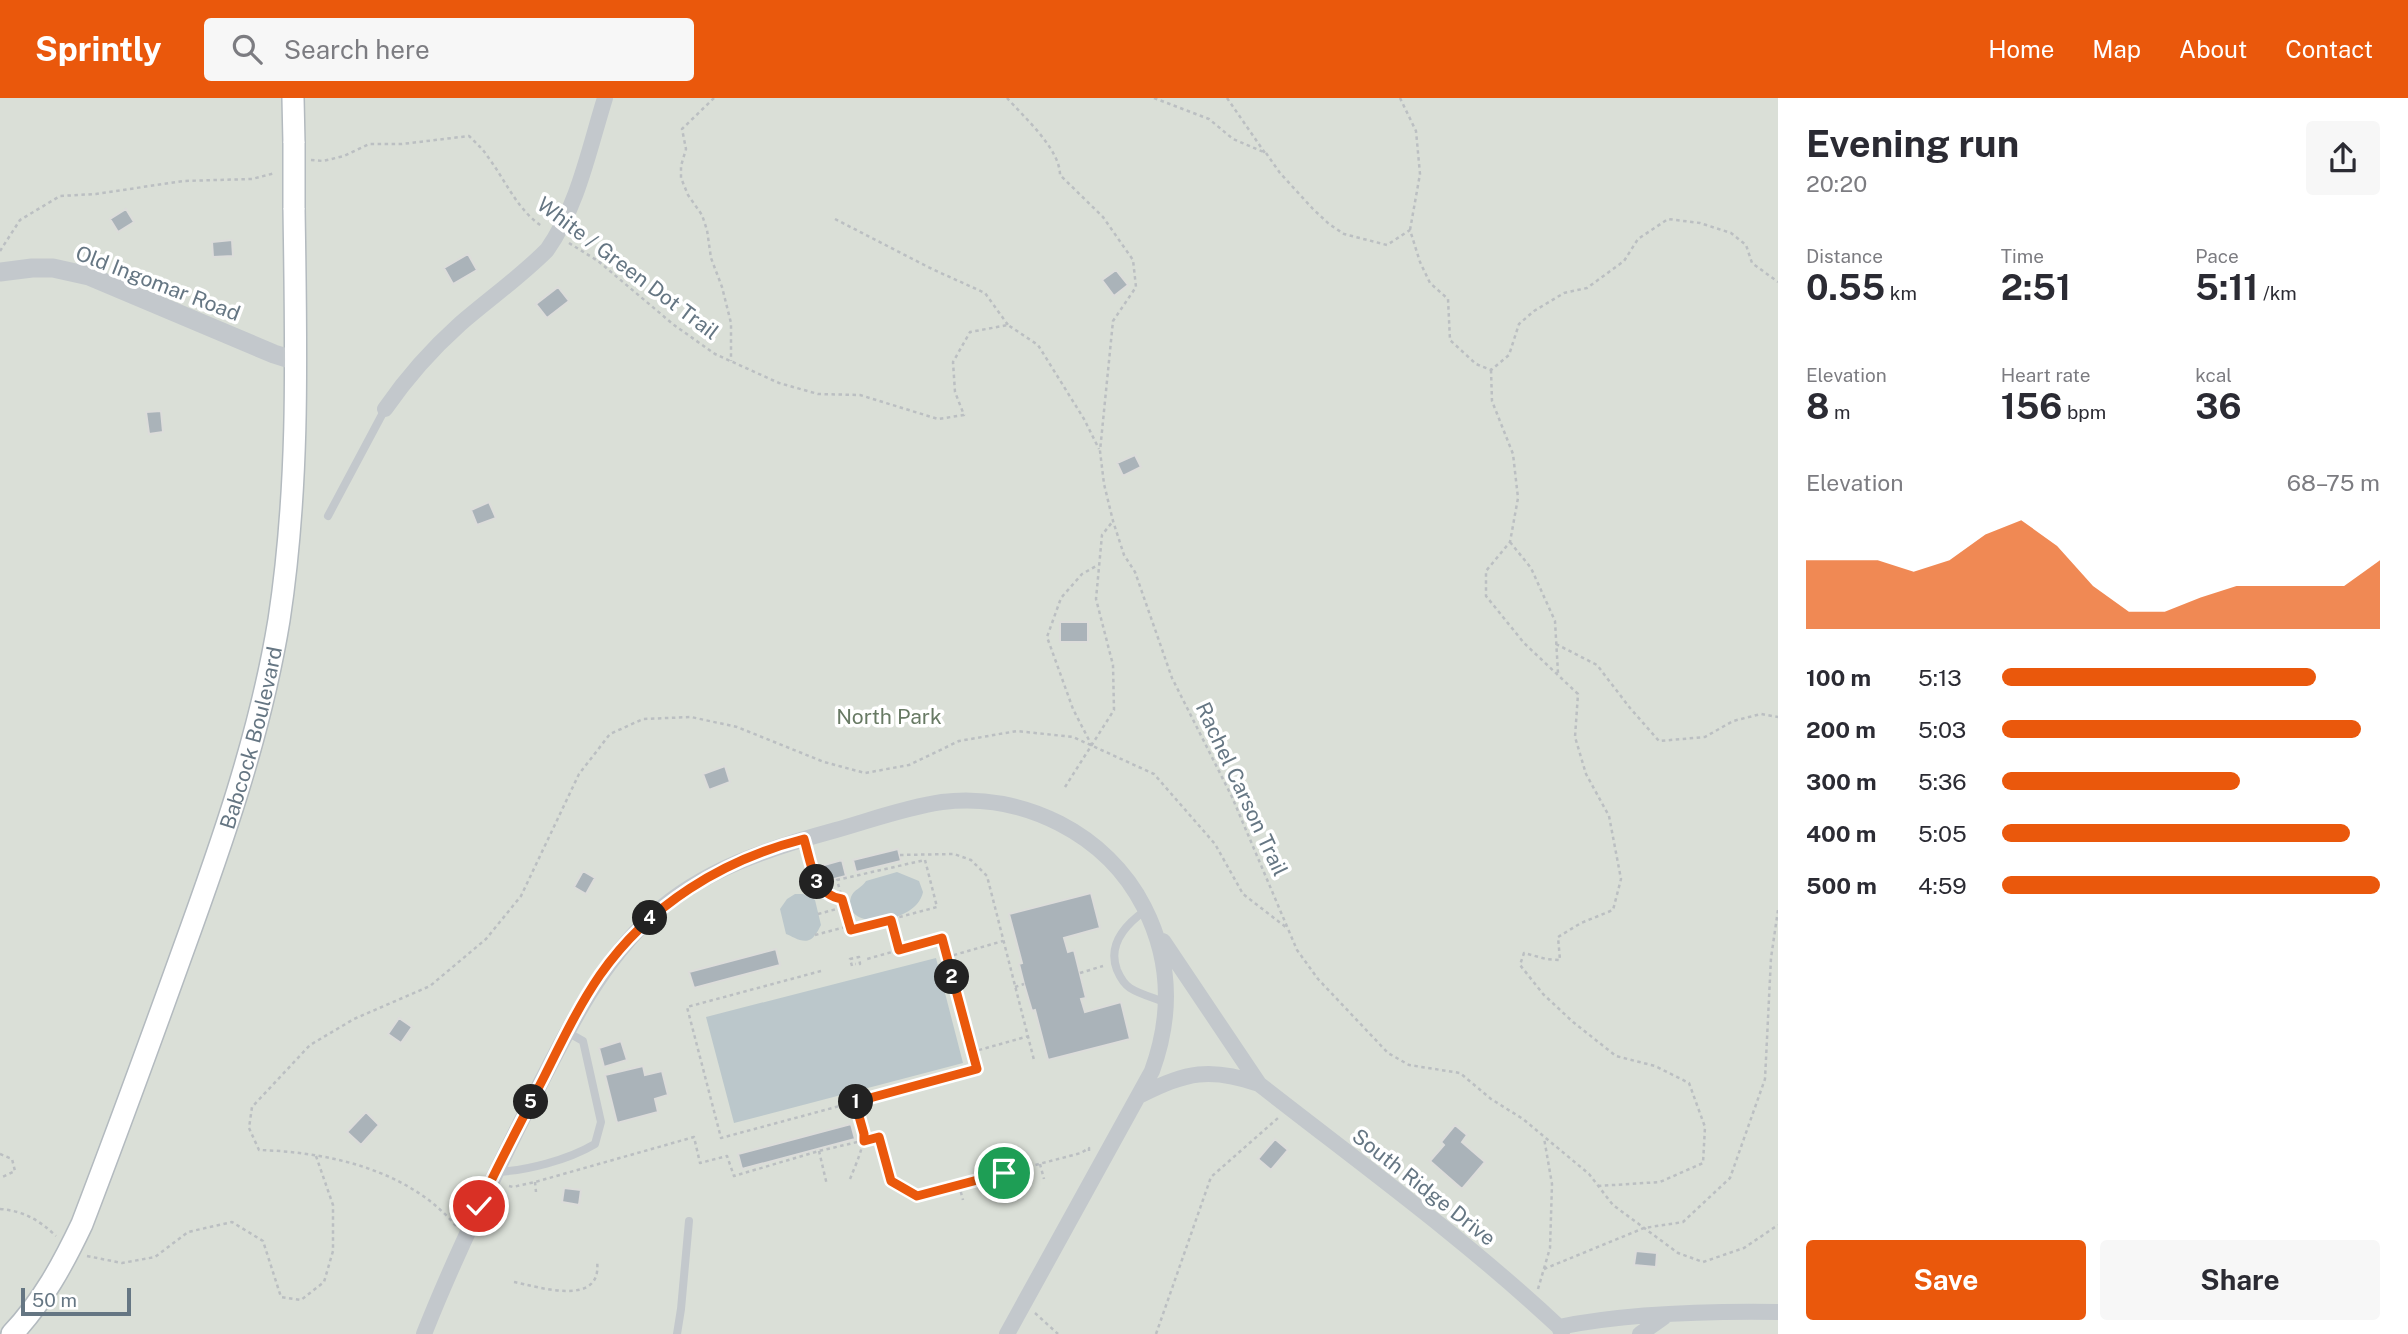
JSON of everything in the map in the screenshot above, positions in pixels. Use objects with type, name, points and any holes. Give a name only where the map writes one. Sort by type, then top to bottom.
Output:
[{"type":"main road","name":"Babcock Boulevard","points":[[12,1334],[44,1295],[70,1250],[91,1200],[200,904],[247,762],[268,679],[287,560],[296,450],[294,208],[300,152],[293,98]]},
{"type":"street","points":[[384,409],[425,357],[460,324],[534,264],[558,236],[571,208],[606,98]]},
{"type":"street","name":"Old Ingomar Road","points":[[0,272],[53,268],[89,276],[274,354],[296,360]]},
{"type":"street","name":"South Ridge Drive","points":[[424,1334],[458,1251],[495,1172],[567,1032],[598,977],[615,954],[654,914],[688,889],[732,864],[758,853],[940,803],[969,800],[1017,807],[1050,818],[1086,840],[1113,864],[1136,891],[1154,928],[1161,951],[1167,1003],[1160,1050],[1141,1096],[1007,1334]]},
{"type":"street","name":"South Ridge Drive","points":[[1154,928],[1259,1084]]},
{"type":"street","name":"South Ridge Drive","points":[[1141,1096],[1183,1076],[1201,1073],[1236,1076],[1259,1084],[1430,1217],[1533,1302],[1560,1330],[1580,1322],[1732,1311],[1778,1312]]},
{"type":"street","points":[[1640,1334],[1666,1315]]},
{"type":"lane","points":[[328,516],[384,409]]},
{"type":"lane","points":[[804,839],[817,882]]},
{"type":"lane","points":[[1146,910],[1132,920],[1119,938],[1115,945],[1115,963],[1119,975],[1130,988],[1167,1003]]},
{"type":"lane","points":[[495,1172],[516,1172],[582,1152],[595,1144],[601,1122],[583,1041],[567,1032]]},
{"type":"lane","points":[[677,1334],[690,1221]]},
{"type":"path","points":[[714,98],[682,129],[686,149],[681,178],[688,195],[702,215],[707,230],[711,258],[731,323],[731,361]]},
{"type":"path","name":"Rachel Carson Trail","points":[[1007,98],[1043,138],[1060,169],[1060,175],[1103,216],[1133,260],[1136,288],[1113,321],[1100,451],[1104,484],[1124,555],[1135,572],[1172,678],[1232,797],[1297,950],[1318,979],[1388,1054],[1409,1065],[1460,1073],[1491,1099],[1544,1136],[1589,1174],[1613,1205],[1678,1253],[1703,1262],[1744,1248],[1778,1225]]},
{"type":"path","points":[[1154,98],[1209,119],[1233,139],[1266,153]]},
{"type":"path","points":[[1227,98],[1280,173],[1329,224],[1344,234],[1387,245],[1410,230]]},
{"type":"path","points":[[1400,98],[1416,131],[1420,174],[1410,230],[1420,262],[1430,283],[1448,299],[1450,340],[1476,364],[1492,370]]},
{"type":"path","name":"White / Green Dot Trail","points":[[300,152],[323,161],[344,156],[369,144],[402,144],[470,136],[488,156],[510,192],[531,219],[598,261],[674,326],[715,354],[779,383],[818,394],[860,395],[938,419],[964,415],[955,392],[953,362],[970,332],[1008,325]]},
{"type":"path","points":[[0,251],[20,220],[60,196],[96,194],[183,181],[252,179],[281,170]]},
{"type":"path","points":[[835,219],[985,293],[1008,325],[1038,345],[1084,419],[1100,451]]},
{"type":"path","points":[[1598,1186],[1660,1182],[1703,1163],[1705,1127],[1689,1083],[1655,1066],[1616,1056],[1553,1003],[1520,965],[1524,953],[1560,960],[1558,937],[1581,923],[1614,910],[1622,879],[1609,816],[1586,774],[1575,737],[1578,694],[1524,643],[1486,596],[1486,571],[1510,542],[1518,498],[1513,454],[1492,401],[1492,370],[1508,355],[1519,324],[1534,311],[1564,293],[1587,288],[1624,261],[1638,239],[1668,219],[1700,223],[1731,233],[1746,244],[1752,263],[1778,282]]},
{"type":"path","points":[[1065,787],[1114,710],[1113,665],[1096,599],[1102,535],[1113,521]]},
{"type":"path","points":[[1510,542],[1531,568],[1555,621],[1558,673]]},
{"type":"path","points":[[1092,746],[1073,709],[1046,637],[1060,598],[1082,574],[1099,565]]},
{"type":"path","points":[[1556,644],[1597,665],[1658,741],[1705,737],[1733,721],[1761,714],[1778,717]]},
{"type":"path","points":[[900,855],[954,854],[971,860],[987,876],[1034,1060]]},
{"type":"path","points":[[925,860],[937,908],[851,930],[844,908],[837,880],[925,860]]},
{"type":"path","points":[[817,882],[823,891],[842,899]]},
{"type":"path","points":[[818,914],[844,908]]},
{"type":"path","points":[[1544,1269],[1644,1228],[1683,1222],[1730,1178],[1765,1079],[1771,958],[1778,910]]},
{"type":"path","points":[[891,920],[899,950]]},
{"type":"path","points":[[816,935],[849,926]]},
{"type":"path","points":[[821,971],[687,1007],[721,1138],[977,1069],[942,938],[867,959]]},
{"type":"path","points":[[947,957],[1003,941]]},
{"type":"path","points":[[1080,972],[1115,963]]},
{"type":"path","points":[[1015,987],[1024,984]]},
{"type":"path","points":[[972,1052],[1029,1036]]},
{"type":"path","points":[[850,1179],[864,1141],[855,1102]]},
{"type":"path","points":[[1156,1334],[1211,1177],[1289,1107]]},
{"type":"path","points":[[1533,1302],[1550,1248],[1552,1184],[1544,1136]]},
{"type":"path","points":[[509,1186],[535,1182],[694,1137],[700,1163],[727,1156],[734,1176],[879,1137],[891,1181],[917,1196],[1040,1164],[1089,1148],[1090,1152]]},
{"type":"path","points":[[819,1151],[827,1185]]},
{"type":"path","points":[[0,1154],[12,1159],[15,1171],[0,1178]]},
{"type":"path","points":[[0,1209],[17,1210],[41,1221],[70,1250],[94,1259],[122,1263],[155,1257],[188,1232],[232,1222],[263,1241],[281,1297],[301,1300],[324,1282],[333,1251],[333,1205],[316,1156]]},
{"type":"path","points":[[1040,1164],[1044,1179]]},
{"type":"path","points":[[1004,1173],[1008,1188]]},
{"type":"path","points":[[535,1182],[536,1192]]},
{"type":"path","points":[[959,1185],[962,1200]]},
{"type":"path","points":[[514,1282],[569,1292],[585,1289],[594,1281],[598,1269],[597,1261]]},
{"type":"path","points":[[1024,1303],[1058,1334]]},
{"type":"green space","name":"North Park","points":[[0,98],[1778,98],[1778,1334],[0,1334]]},
{"type":"shaded area","points":[[897,872],[919,881],[923,892],[918,903],[908,912],[881,920],[867,920],[857,916],[851,908],[854,892],[866,881]]},
{"type":"shaded area","points":[[795,894],[803,894],[815,900],[821,925],[812,939],[801,940],[786,934],[780,909],[787,899]]},
{"type":"shaded area","points":[[936,958],[963,1063],[734,1123],[706,1017]]},
{"type":"building","points":[[126,209],[134,222],[118,232],[110,219]]},
{"type":"building","points":[[232,240],[233,256],[213,257],[212,242]]},
{"type":"building","points":[[468,254],[477,270],[453,284],[444,268]]},
{"type":"building","points":[[1116,270],[1128,285],[1114,296],[1102,280]]},
{"type":"building","points":[[558,287],[569,301],[547,318],[536,304]]},
{"type":"building","points":[[161,411],[163,432],[149,434],[146,412]]},
{"type":"building","points":[[1135,455],[1141,467],[1123,476],[1117,463]]},
{"type":"building","points":[[489,502],[496,518],[477,525],[471,510]]},
{"type":"building","points":[[1060,622],[1088,622],[1088,642],[1060,642]]},
{"type":"building","points":[[725,766],[730,782],[709,790],[703,774]]},
{"type":"building","points":[[898,849],[901,861],[856,872],[853,860]]},
{"type":"building","points":[[842,860],[846,876],[822,882],[817,867]]},
{"type":"building","points":[[583,871],[595,878],[586,894],[574,887]]},
{"type":"building","points":[[1091,893],[1100,928],[1064,938],[1068,952],[1074,950],[1086,998],[1081,999],[1085,1012],[1121,1002],[1130,1039],[1048,1060],[1035,1010],[1032,1011],[1024,984],[1019,964],[1022,963],[1009,914]]},
{"type":"building","points":[[776,949],[780,965],[694,988],[689,972]]},
{"type":"building","points":[[399,1018],[412,1027],[401,1043],[388,1034]]},
{"type":"building","points":[[621,1041],[627,1060],[604,1067],[599,1048]]},
{"type":"building","points":[[643,1066],[645,1075],[662,1071],[668,1095],[655,1099],[658,1112],[617,1123],[605,1075]]},
{"type":"building","points":[[366,1112],[379,1125],[361,1145],[347,1132]]},
{"type":"building","points":[[851,1124],[855,1139],[742,1169],[738,1154]]},
{"type":"building","points":[[1455,1125],[1467,1135],[1462,1142],[1485,1162],[1462,1189],[1430,1161],[1444,1145],[1441,1142]]},
{"type":"building","points":[[1275,1139],[1288,1150],[1271,1170],[1258,1159]]},
{"type":"building","points":[[564,1188],[581,1190],[579,1205],[562,1202]]},
{"type":"building","points":[[1636,1251],[1657,1253],[1656,1267],[1634,1265]]},
{"type":"route","points":[[479,1206],[575,1017],[615,954],[654,914],[708,876],[758,853],[804,839],[818,886],[830,895],[842,899],[851,930],[891,920],[899,950],[942,938],[977,1069],[855,1102],[864,1141],[879,1137],[891,1181],[917,1196],[1004,1173]]}]
